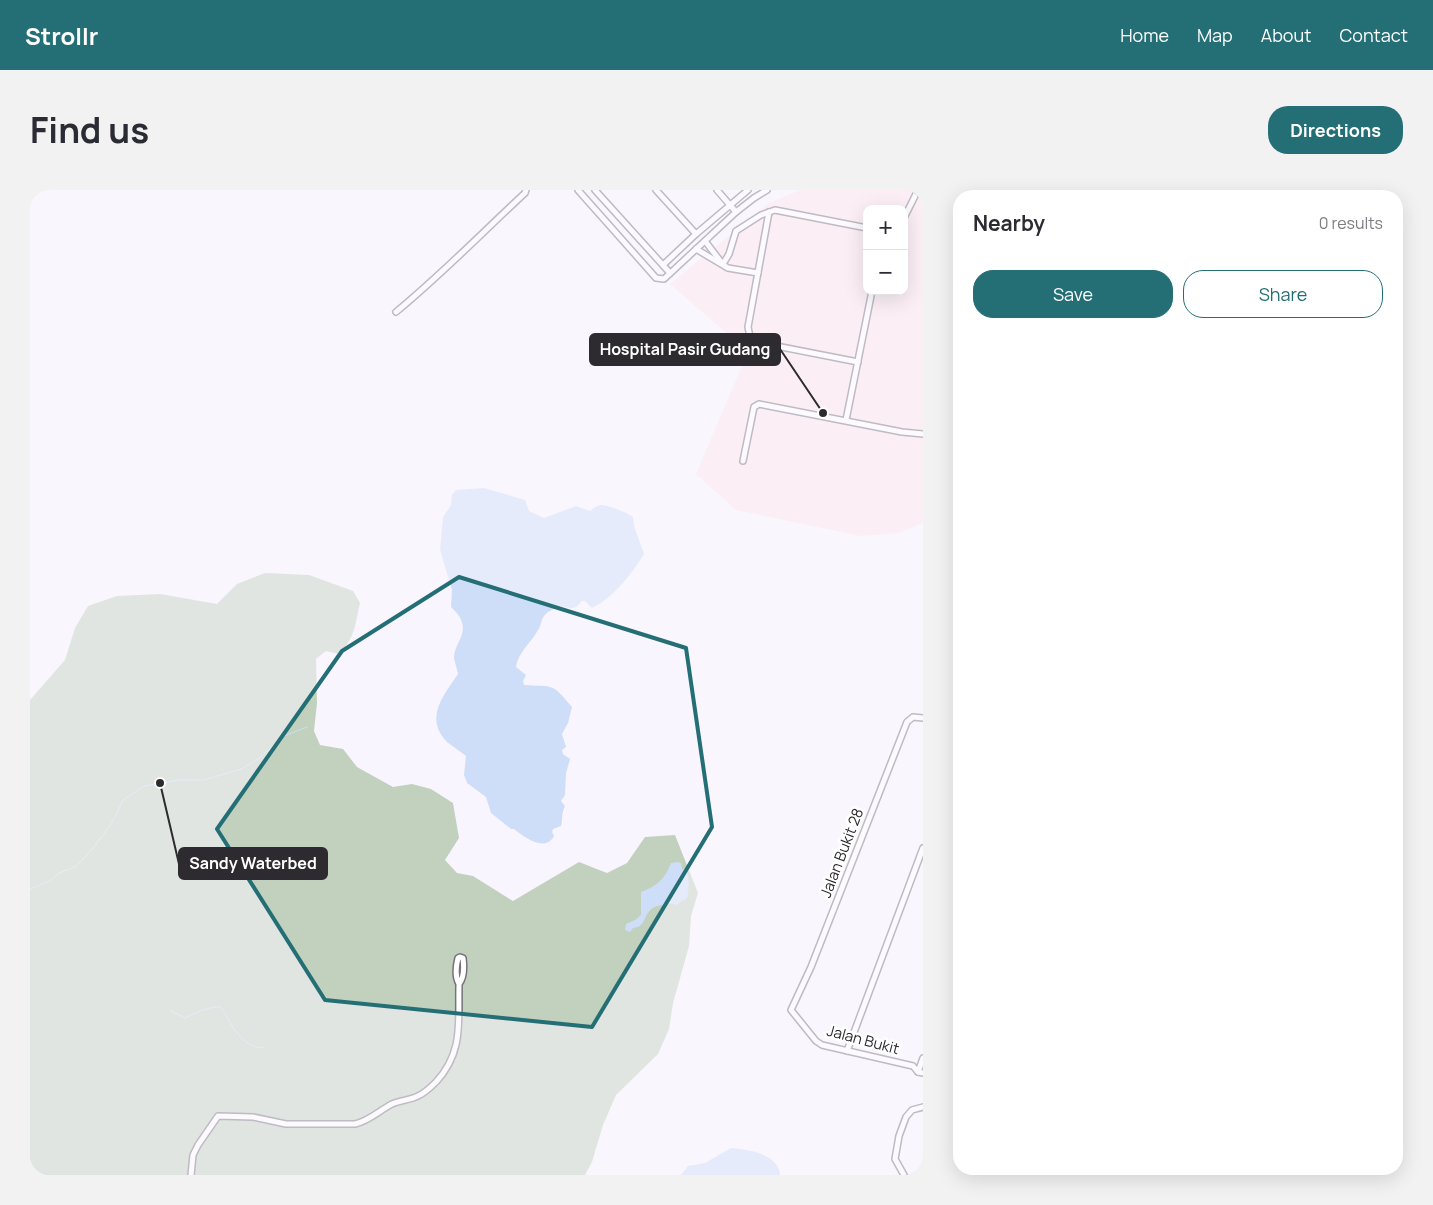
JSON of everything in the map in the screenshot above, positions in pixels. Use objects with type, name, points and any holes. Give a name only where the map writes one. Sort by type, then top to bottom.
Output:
[{"type":"street","points":[[396,312],[429,285],[526,190]]},
{"type":"street","points":[[578,190],[656,278],[664,279],[736,212],[767,190]]},
{"type":"street","points":[[595,190],[670,273]]},
{"type":"street","points":[[656,190],[696,234]]},
{"type":"street","points":[[717,190],[736,212]]},
{"type":"street","points":[[663,265],[748,190]]},
{"type":"street","points":[[908,210],[918,190]]},
{"type":"street","points":[[723,264],[729,254],[736,231],[769,212],[779,210],[863,227]]},
{"type":"street","points":[[769,212],[748,327],[748,333],[752,340],[858,362]]},
{"type":"street","points":[[705,241],[723,264]]},
{"type":"street","points":[[696,249],[728,268],[758,273]]},
{"type":"street","points":[[846,420],[871,295]]},
{"type":"street","points":[[743,461],[754,406],[761,403],[902,432],[923,434]]},
{"type":"street","name":"Jalan Bukit 28","points":[[791,1010],[810,969],[907,722],[913,717],[923,718]]},
{"type":"street","points":[[847,1051],[923,848]]},
{"type":"street","points":[[191,1175],[195,1150],[218,1116],[252,1117],[286,1124],[355,1124],[364,1121],[391,1105],[418,1096],[424,1092],[445,1072],[454,1056],[458,1033],[459,984]]},
{"type":"street","name":"Jalan Bukit","points":[[791,1010],[816,1041],[822,1044],[913,1066],[921,1072]]},
{"type":"street","points":[[921,1072],[922,1061]]},
{"type":"street","name":"Jalan Bukit","points":[[913,1066],[922,1061]]},
{"type":"street","points":[[904,1175],[895,1159],[899,1136],[906,1117],[912,1110],[923,1107]]},
{"type":"highlighted area","points":[[459,577],[686,648],[712,827],[592,1027],[325,1000],[217,829],[342,651]]},
{"type":"shaded area","points":[[800,190],[923,190],[923,523],[899,533],[861,536],[736,510],[696,474],[748,352],[670,284],[769,203]]},
{"type":"green space","points":[[265,573],[309,575],[353,591],[360,603],[351,637],[339,654],[326,651],[316,659],[317,703],[314,731],[320,745],[343,749],[357,767],[393,787],[412,784],[431,789],[453,803],[459,838],[445,860],[457,873],[473,876],[513,901],[579,862],[607,873],[627,863],[645,837],[675,835],[698,893],[691,916],[689,946],[673,1003],[669,1029],[658,1054],[616,1095],[603,1125],[592,1162],[585,1175],[30,1175],[30,700],[65,660],[75,628],[88,606],[117,596],[160,594],[217,604],[237,584]]},
{"type":"water","points":[[484,488],[525,500],[529,511],[544,518],[576,506],[590,511],[604,505],[623,511],[633,517],[634,526],[644,554],[621,585],[600,604],[592,608],[585,601],[582,601],[575,607],[561,606],[548,613],[543,618],[535,635],[517,662],[516,667],[526,675],[523,681],[524,685],[551,687],[560,693],[572,707],[568,723],[562,734],[566,747],[562,750],[563,754],[570,759],[566,773],[565,795],[561,801],[565,806],[561,826],[553,829],[554,836],[545,843],[534,842],[511,829],[491,813],[486,797],[467,783],[464,775],[466,756],[447,742],[440,733],[437,724],[438,707],[458,674],[454,658],[463,628],[459,616],[451,607],[452,590],[440,550],[443,517],[451,505],[452,495],[456,490]]},
{"type":"water","points":[[671,863],[681,863],[682,869],[686,870],[687,873],[689,884],[687,898],[676,905],[670,904],[651,909],[642,924],[633,928],[630,932],[625,930],[626,924],[641,915],[641,892],[660,881]]},
{"type":"water","points":[[731,1148],[753,1151],[768,1157],[778,1168],[780,1175],[681,1175],[688,1166],[705,1163]]},
{"type":"waterway","points":[[30,889],[50,881],[59,873],[75,867],[90,852],[112,823],[123,800],[144,786],[179,780],[204,780],[241,769],[258,759],[284,736],[307,727]]},
{"type":"waterway","points":[[171,1011],[185,1018],[207,1009],[221,1007],[243,1039],[249,1044],[264,1048]]},
{"type":"place","name":"Hospital Pasir Gudang","points":[[823,413]]},
{"type":"place","name":"Sandy Waterbed","points":[[160,783]]}]
